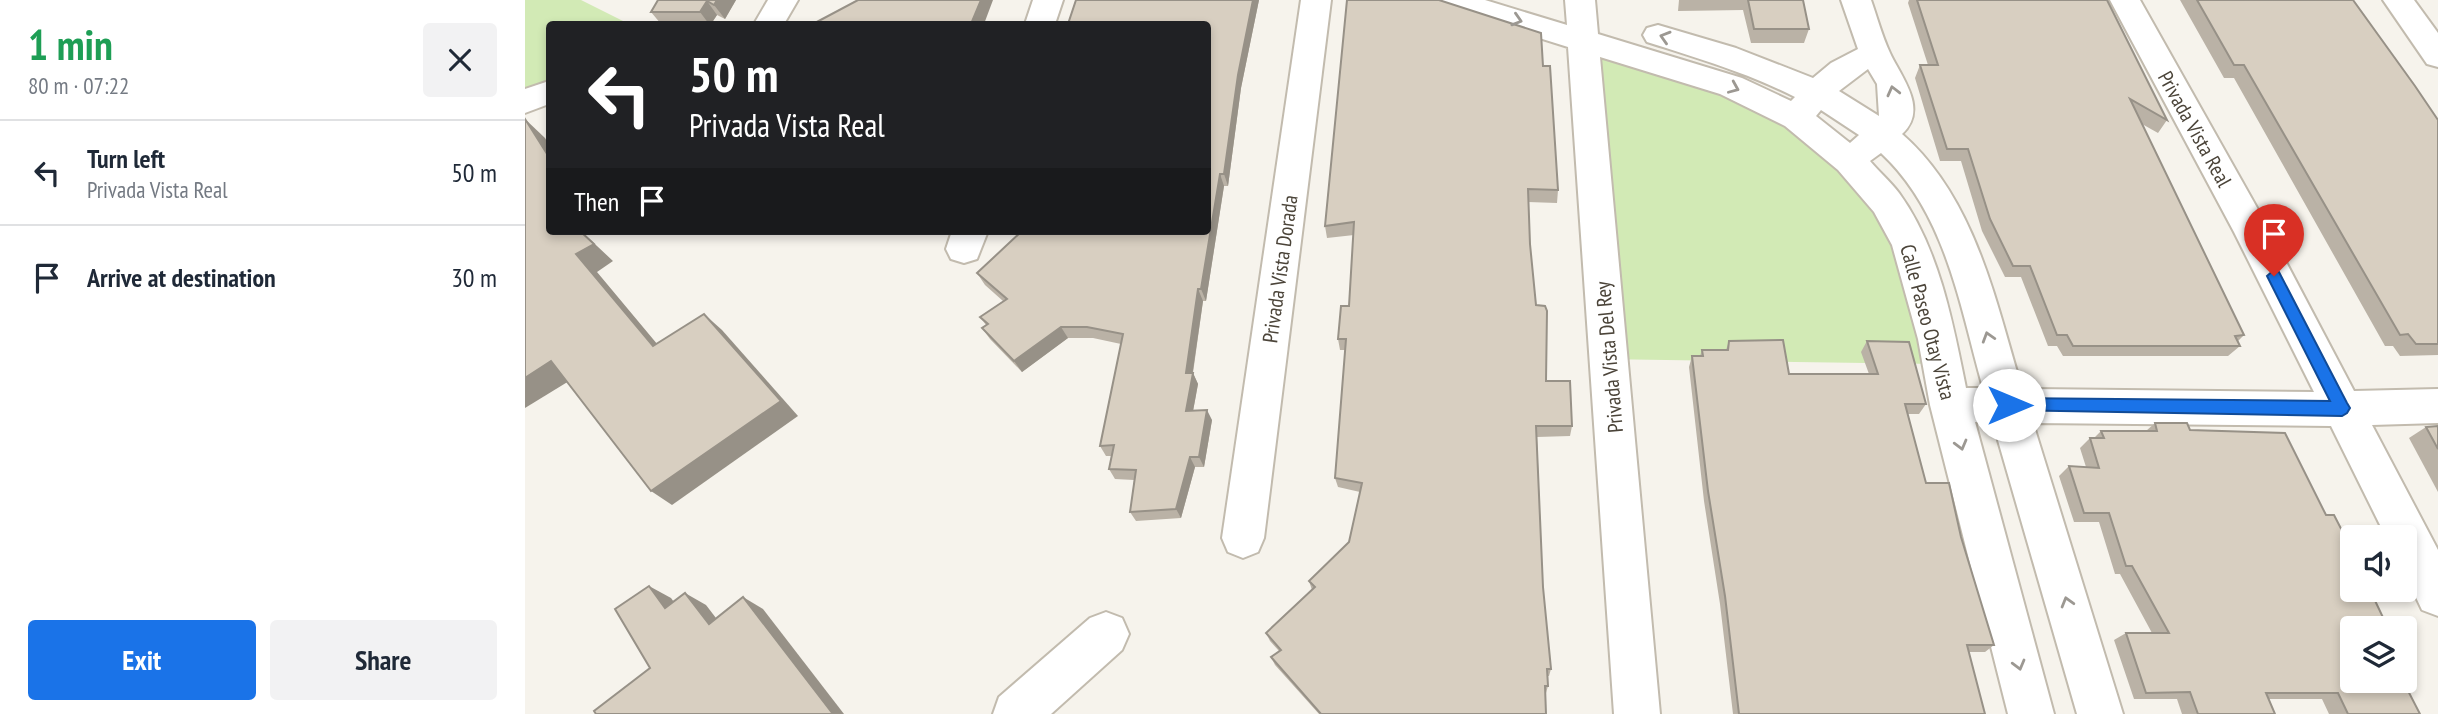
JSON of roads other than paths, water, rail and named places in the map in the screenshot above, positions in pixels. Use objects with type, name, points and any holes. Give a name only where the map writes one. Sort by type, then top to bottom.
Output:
[{"type":"street","points":[[771,21],[783,0]]},
{"type":"street","points":[[1041,21],[1048,0]]},
{"type":"street","name":"Privada Vista Dorada","points":[[1243,538],[1317,0]]},
{"type":"street","name":"Calle Paseo Otay Vista","points":[[1452,0],[1582,17]]},
{"type":"street","name":"Calle Paseo Otay Vista","points":[[1539,0],[1582,17],[1749,62],[1807,105],[1850,161],[1887,203],[1910,245],[1937,339],[1950,405],[2031,714]]},
{"type":"street","points":[[1850,161],[1895,121],[1897,108],[1893,85],[1875,54],[1856,0]]},
{"type":"street","name":"Privada Vista Real","points":[[2125,0],[2252,232],[2438,595]]},
{"type":"street","points":[[2398,0],[2438,56]]},
{"type":"street","name":"Privada Vista Del Rey","points":[[1582,17],[1637,714]]},
{"type":"street","points":[[1807,105],[1838,72],[1853,62],[1875,54]]},
{"type":"street","name":"Calle Paseo Otay Vista","points":[[1807,105],[1856,115],[1910,160],[1932,191],[1960,245],[2100,714]]},
{"type":"street","points":[[1950,405],[2342,408],[2438,406]]},
{"type":"street","points":[[1016,714],[1106,634]]}]
